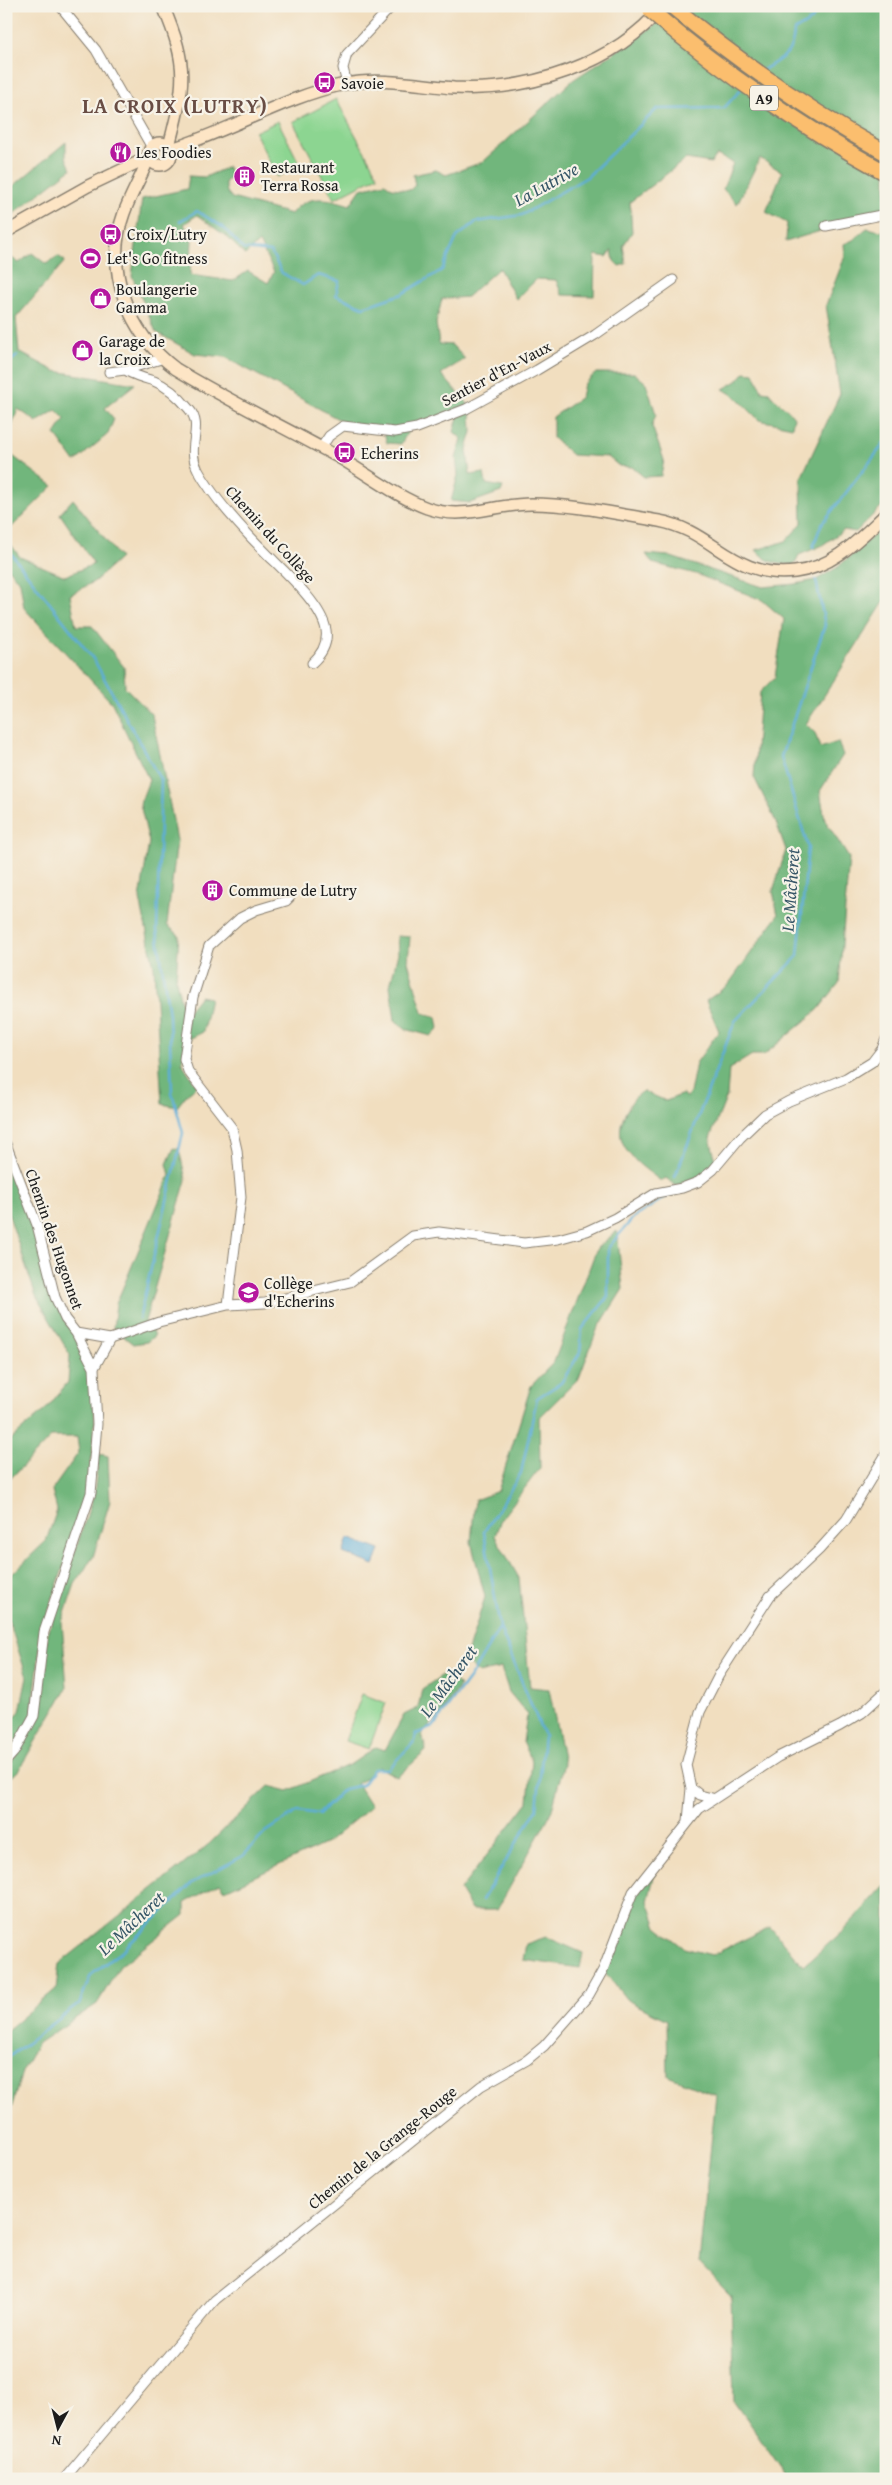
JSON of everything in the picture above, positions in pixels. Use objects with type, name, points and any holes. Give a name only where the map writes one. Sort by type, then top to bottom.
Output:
[{"type":"highway","name":"A9","points":[[672,6],[773,83],[830,121],[886,153]]},
{"type":"highway","name":"A9","points":[[653,8],[696,49],[767,100],[813,131],[886,173]]},
{"type":"street","points":[[60,6],[96,50],[159,151]]},
{"type":"street","points":[[163,6],[177,41],[182,62],[182,90],[175,118],[159,151],[138,185],[121,225],[117,254],[120,291],[142,335],[161,358],[191,378],[321,448],[412,501],[436,511],[469,514],[528,504],[556,505],[661,522],[678,526],[698,535],[734,561],[752,568],[775,573],[806,570],[829,562],[846,550],[886,514]]},
{"type":"street","points":[[347,84],[344,60],[386,8]]},
{"type":"street","points":[[6,232],[88,186],[159,151],[228,129],[302,95],[347,84],[382,82],[481,88],[528,82],[583,64],[614,47],[642,27],[653,8]]},
{"type":"street","points":[[826,226],[886,214]]},
{"type":"street","name":"Sentier d'En-Vaux","points":[[321,448],[329,436],[343,426],[395,432],[417,428],[466,409],[595,335],[673,280]]},
{"type":"street","points":[[109,372],[125,370],[161,358]]},
{"type":"street","name":"Chemin du Collège","points":[[125,370],[135,376],[156,382],[169,390],[191,411],[196,420],[192,447],[197,468],[213,492],[253,538],[302,587],[326,629],[322,654],[312,663]]},
{"type":"street","points":[[228,1305],[240,1197],[237,1150],[232,1128],[188,1071],[184,1059],[192,1006],[200,972],[209,946],[240,918],[256,910],[286,901],[290,897]]},
{"type":"street","points":[[76,1333],[110,1339],[159,1322],[228,1305],[264,1303],[350,1282],[413,1236],[439,1232],[524,1243],[587,1231],[615,1218],[656,1193],[682,1188],[698,1182],[713,1170],[740,1138],[766,1114],[789,1101],[846,1078],[872,1062],[882,1049],[886,1039]]},
{"type":"street","name":"Chemin des Hugonnet","points":[[6,1144],[37,1225],[55,1297],[65,1319],[76,1333],[94,1368]]},
{"type":"street","points":[[6,1761],[14,1752],[34,1716],[44,1632],[91,1493],[98,1424],[94,1368],[110,1339]]},
{"type":"street","points":[[688,1821],[691,1788],[686,1765],[700,1712],[719,1675],[770,1596],[819,1550],[846,1520],[886,1454]]},
{"type":"street","name":"Chemin de la Grange-Rouge","points":[[64,2479],[215,2300],[482,2086],[527,2060],[544,2046],[589,1994],[603,1970],[633,1892],[688,1821],[712,1798],[778,1757],[862,1713],[886,1691]]},
{"type":"street","points":[[691,1788],[700,1795],[712,1798]]},
{"type":"green space","points":[[673,6],[886,6],[886,210],[786,242],[787,223],[766,212],[782,172],[760,158],[737,204],[723,189],[733,163],[717,155],[711,163],[686,159],[630,202],[632,232],[623,246],[626,264],[619,266],[614,261],[612,250],[607,257],[595,255],[594,296],[562,295],[556,280],[537,279],[516,299],[499,268],[467,297],[442,299],[436,323],[439,344],[452,345],[465,359],[441,374],[469,405],[411,426],[401,444],[387,443],[383,429],[349,425],[225,357],[195,354],[156,332],[132,276],[142,199],[187,189],[189,176],[205,177],[228,167],[231,178],[225,182],[227,192],[232,198],[291,214],[297,207],[311,200],[334,200],[350,205],[361,189],[385,183],[392,188],[410,190],[415,185],[413,175],[436,170],[446,175],[483,162],[573,80],[651,28]],"holes":[[[197,215],[227,237],[245,255],[259,242],[274,272],[268,283],[248,271],[233,281],[190,275],[192,240],[184,224]]]},
{"type":"green space","points":[[336,99],[378,176],[334,199],[293,122]]},
{"type":"green space","points":[[278,121],[300,165],[277,177],[255,132]]},
{"type":"green space","points":[[66,142],[66,157],[71,169],[13,214],[12,221],[6,225],[6,192]]},
{"type":"green space","points":[[867,228],[881,231],[886,229],[886,502],[856,532],[844,530],[821,546],[799,555],[794,565],[773,562],[764,558],[756,550],[786,541],[802,523],[801,478],[840,394],[826,305],[845,256],[844,244],[853,240]]},
{"type":"green space","points":[[32,253],[46,264],[58,256],[65,261],[16,318],[19,352],[55,371],[135,384],[105,408],[114,419],[108,434],[75,462],[55,434],[65,419],[56,410],[37,422],[18,409],[6,443],[6,254],[19,263]]},
{"type":"green space","points":[[745,372],[754,373],[762,391],[769,392],[794,417],[792,427],[759,420],[736,397],[723,389],[737,381]]},
{"type":"green space","points":[[596,373],[634,373],[646,383],[656,414],[652,426],[664,460],[661,476],[644,477],[632,467],[619,466],[608,457],[572,455],[553,438],[553,417],[581,397],[584,384]]},
{"type":"green space","points":[[471,411],[472,432],[467,449],[470,475],[484,473],[486,484],[503,487],[501,492],[470,503],[451,501],[458,475],[456,458],[462,439],[454,432],[458,417]]},
{"type":"green space","points":[[6,451],[53,486],[6,533]]},
{"type":"green space","points":[[73,499],[120,558],[95,581],[70,595],[76,626],[92,626],[124,667],[125,687],[152,715],[177,840],[167,925],[179,935],[176,980],[184,1015],[200,996],[210,998],[203,1032],[185,1041],[182,1063],[197,1086],[188,1093],[177,1107],[162,1104],[154,967],[140,899],[149,842],[140,804],[149,780],[112,703],[24,608],[20,582],[6,566],[6,538],[20,557],[65,576],[94,564],[60,514]]},
{"type":"green space","points":[[886,524],[886,599],[806,724],[815,733],[820,748],[838,742],[843,755],[820,791],[825,820],[849,858],[839,983],[818,1010],[764,1055],[752,1055],[729,1069],[727,1096],[710,1138],[716,1161],[700,1176],[676,1186],[666,1178],[661,1181],[635,1160],[623,1144],[620,1134],[621,1124],[633,1100],[643,1091],[666,1101],[683,1094],[686,1098],[690,1093],[696,1063],[719,1031],[706,1001],[728,985],[778,915],[773,891],[786,850],[776,822],[754,777],[760,692],[775,677],[784,619],[762,600],[696,574],[652,563],[646,554],[668,556],[763,587],[795,584],[816,580],[838,567]]},
{"type":"green space","points":[[397,936],[410,937],[408,962],[423,1013],[437,1017],[439,1028],[431,1036],[405,1029],[395,1020],[390,986],[398,953]]},
{"type":"green space","points":[[174,1148],[179,1149],[186,1180],[145,1321],[155,1335],[147,1342],[133,1344],[113,1328],[116,1304],[170,1175],[167,1164]]},
{"type":"green space","points":[[7,1154],[35,1232],[53,1299],[75,1334],[91,1369],[95,1422],[88,1493],[42,1631],[32,1716],[15,1744],[6,1728],[20,1711],[27,1677],[6,1612],[6,1580],[46,1541],[57,1510],[52,1490],[79,1452],[77,1437],[51,1437],[6,1483],[6,1444],[47,1408],[68,1382],[70,1355],[36,1296],[6,1207]]},
{"type":"green space","points":[[617,1231],[623,1289],[597,1330],[579,1378],[539,1418],[540,1468],[501,1519],[495,1536],[519,1578],[530,1687],[549,1689],[564,1763],[551,1813],[497,1910],[472,1910],[460,1890],[528,1802],[532,1761],[523,1742],[527,1714],[509,1692],[501,1668],[478,1673],[465,1660],[485,1597],[471,1542],[475,1500],[498,1491],[531,1386],[554,1362],[597,1248]]},
{"type":"green space","points":[[99,1454],[108,1456],[110,1501],[93,1557],[75,1584],[62,1622],[67,1688],[18,1771],[6,1782],[6,1766],[17,1755],[38,1719],[48,1633],[94,1494]]},
{"type":"green space","points":[[447,1672],[460,1686],[439,1716],[422,1733],[426,1751],[397,1777],[379,1767],[357,1784],[371,1806],[327,1843],[225,1890],[220,1883],[185,1903],[185,1915],[120,1966],[97,2004],[38,2043],[22,2072],[6,2126],[6,2031],[56,1989],[59,1964],[209,1844],[269,1786],[288,1791],[351,1764],[376,1747],[385,1750],[404,1715],[418,1708],[422,1689]]},
{"type":"green space","points":[[362,1694],[386,1703],[369,1749],[345,1741]]},
{"type":"green space","points":[[658,1860],[648,1901],[657,1927],[684,1948],[712,1955],[770,1927],[803,1966],[842,1932],[886,1884],[886,2479],[788,2479],[734,2402],[731,2296],[699,2263],[716,2095],[668,2076],[667,2020],[627,2000],[603,1970],[633,1892]]},
{"type":"green space","points":[[546,1937],[583,1953],[580,1968],[523,1960],[526,1944]]},
{"type":"water","points":[[348,1538],[380,1550],[374,1565],[343,1553]]},
{"type":"waterway","name":"La Lutrive","points":[[763,70],[789,51],[794,31],[812,20],[818,6]]},
{"type":"waterway","name":"La Lutrive","points":[[180,221],[197,211],[224,228],[243,249],[271,252],[282,273],[303,285],[318,275],[339,281],[336,295],[363,307],[402,294],[442,270],[457,237],[476,222],[522,215],[587,177],[657,109],[724,108],[742,88]]},
{"type":"waterway","name":"La Lutrive","points":[[6,365],[17,356]]},
{"type":"waterway","name":"Le Mâcheret","points":[[813,547],[821,525],[886,441]]},
{"type":"waterway","points":[[6,547],[94,660],[161,781],[157,930],[169,1015],[172,1093],[183,1133],[139,1319]]},
{"type":"waterway","name":"Le Mâcheret","points":[[675,1177],[735,1021],[798,956],[808,847],[781,757],[825,625],[816,580]]},
{"type":"waterway","name":"Le Mâcheret","points":[[6,2059],[79,2004],[91,1975],[124,1949],[192,1883],[243,1856],[266,1832],[298,1811],[319,1814],[344,1789],[362,1785],[374,1769],[388,1769],[415,1741],[416,1734],[433,1727],[470,1677],[500,1627],[484,1532],[521,1473],[537,1398],[561,1383],[580,1353],[582,1329],[608,1297],[608,1248],[633,1218],[669,1195]]},
{"type":"waterway","points":[[482,1900],[537,1809],[544,1736],[500,1628]]},
{"type":"place","name":"Savoie","points":[[325,83]]},
{"type":"place","name":"Les Foodies","points":[[120,152]]},
{"type":"place","name":"Restaurant Terra Rossa","points":[[245,176]]},
{"type":"place","name":"Croix/Lutry","points":[[111,234]]},
{"type":"place","name":"Let's Go fitness","points":[[91,258]]},
{"type":"place","name":"Boulangerie Gamma","points":[[100,298]]},
{"type":"place","name":"Garage de la Croix","points":[[83,350]]},
{"type":"place","name":"Echerins","points":[[345,453]]},
{"type":"place","name":"Commune de Lutry","points":[[213,890]]},
{"type":"place","name":"Collège d'Echerins","points":[[248,1292]]},
{"type":"district","name":"LA CROIX (LUTRY)","points":[[175,105]]}]
